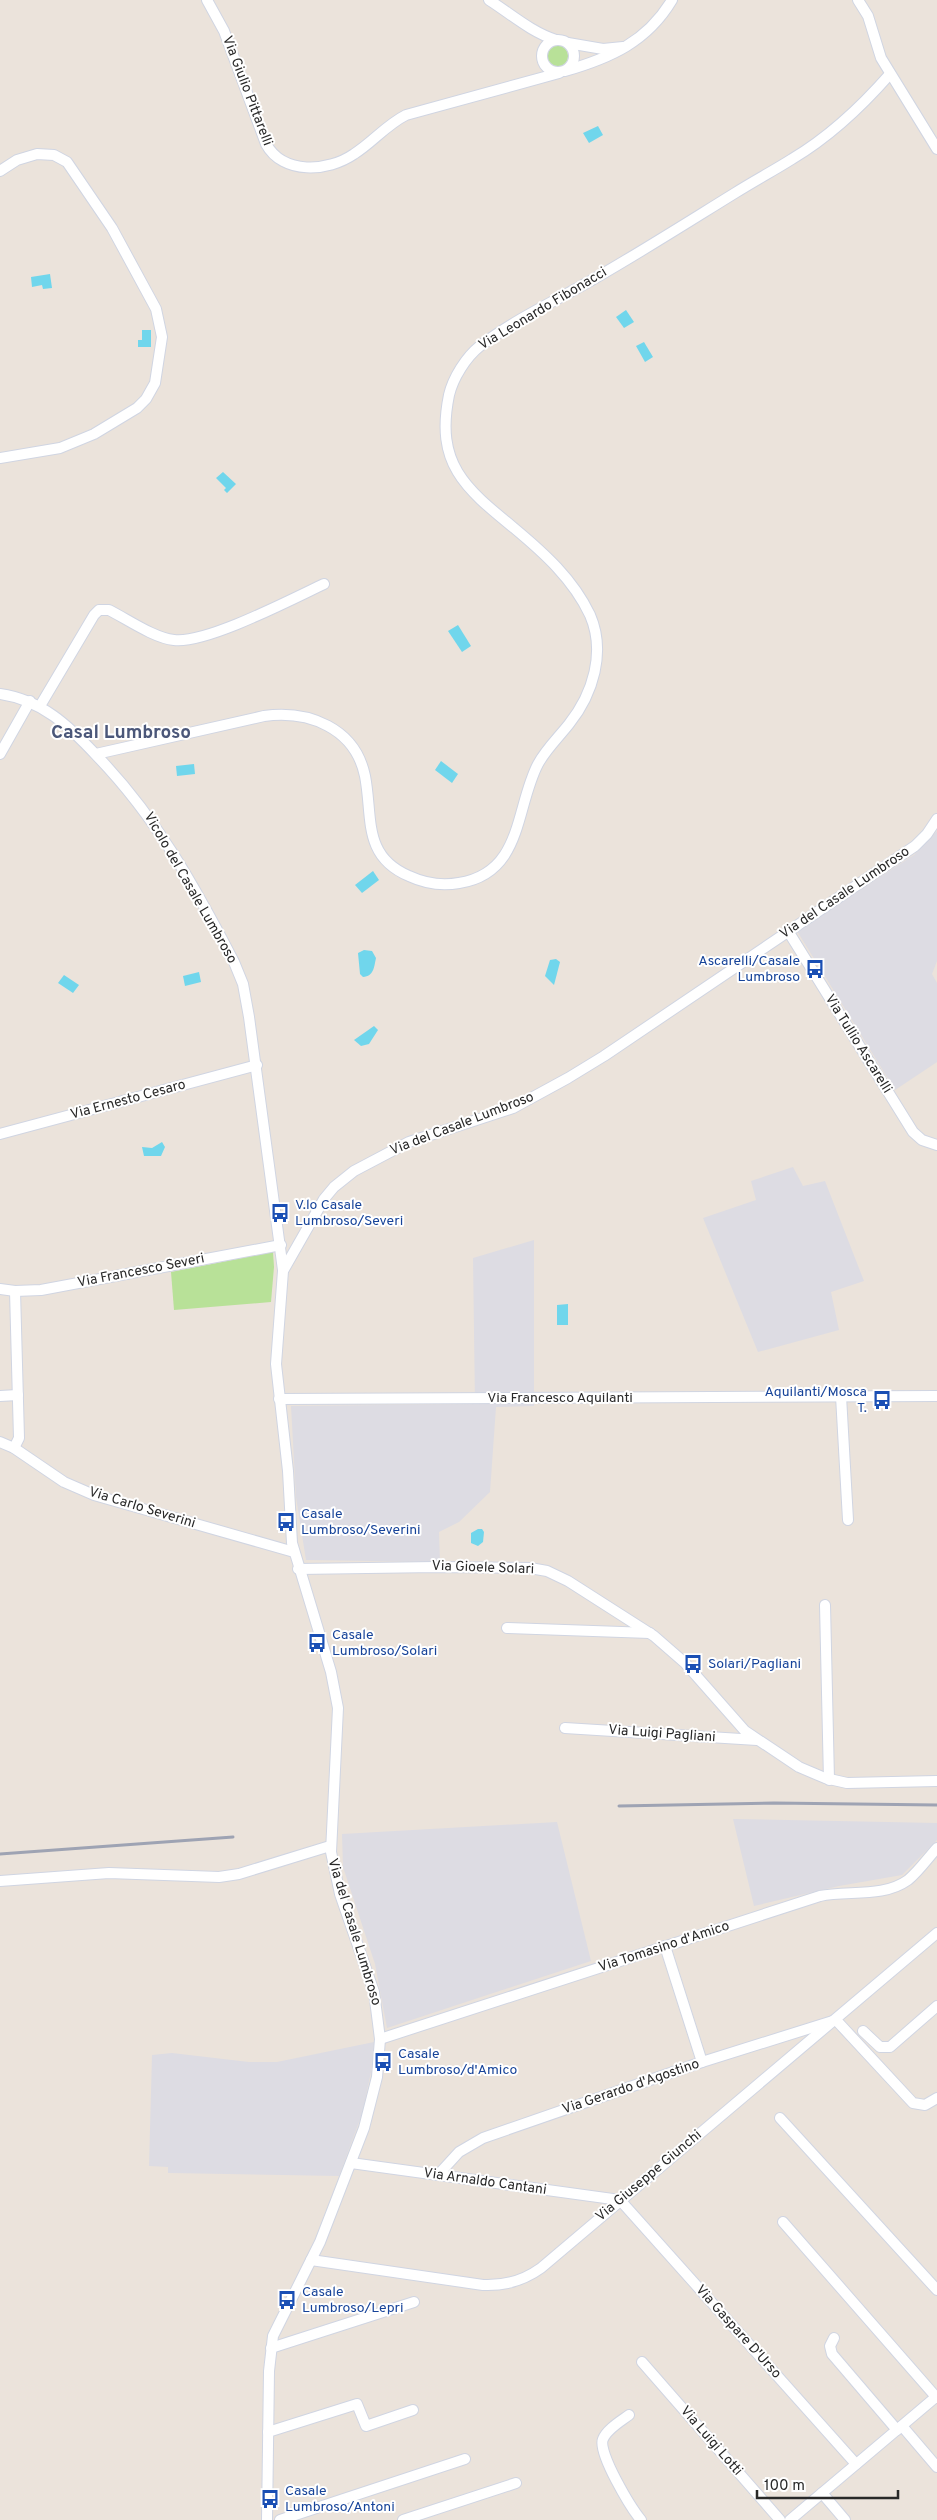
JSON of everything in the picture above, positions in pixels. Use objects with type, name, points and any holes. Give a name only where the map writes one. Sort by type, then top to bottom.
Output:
[{"type":"street","name":"Via Giulio Pittarelli","points":[[207,0],[224,31],[266,144],[278,158],[293,165],[313,168],[341,161],[356,153],[384,128],[406,115],[606,58],[627,47],[654,23],[672,0]]},
{"type":"street","points":[[489,0],[516,16],[535,32],[556,40],[603,49],[627,47]]},
{"type":"street","points":[[858,0],[868,16],[877,50],[937,149]]},
{"type":"street","points":[[535,32],[541,55],[549,71],[562,72],[574,58],[568,43]]},
{"type":"street","points":[[541,55],[547,44],[556,40]]},
{"type":"street","name":"Via Giulio Pittarelli","points":[[520,82],[535,71],[541,55]]},
{"type":"street","name":"Via Leonardo Fibonacci","points":[[96,754],[264,716],[288,715],[312,719],[342,734],[358,755],[365,777],[372,836],[381,855],[393,866],[421,880],[452,884],[474,879],[495,866],[506,854],[514,839],[531,780],[539,761],[575,716],[587,694],[596,663],[597,641],[590,616],[570,581],[527,540],[478,500],[459,476],[449,453],[446,436],[449,397],[452,385],[467,360],[480,346],[518,321],[592,280],[795,158],[855,112],[890,74]]},
{"type":"street","points":[[0,171],[17,160],[37,154],[54,155],[67,162],[112,228],[156,309],[162,337],[155,383],[146,399],[137,408],[94,434],[65,446],[42,453],[0,458]]},
{"type":"street","points":[[40,706],[94,615],[99,610],[109,610],[161,637],[184,640],[258,616],[324,584]]},
{"type":"street","name":"Vicolo del Casale Lumbroso","points":[[0,694],[40,706],[58,718],[96,754],[131,792],[153,821],[221,935],[238,970],[245,991],[257,1065],[283,1271]]},
{"type":"street","points":[[0,754],[30,702]]},
{"type":"street","name":"Via del Casale Lumbroso","points":[[267,2520],[270,2348],[278,2322],[311,2260],[351,2163],[372,2100],[378,2072],[380,2039],[374,1992],[338,1887],[330,1846],[338,1708],[331,1672],[294,1552],[288,1471],[278,1399],[276,1357],[283,1271],[324,1198],[354,1171],[410,1142],[499,1113],[532,1098],[604,1056],[915,846],[927,834],[937,819]]},
{"type":"street","name":"Via Tullio Ascarelli","points":[[788,931],[913,1132],[922,1140],[937,1145]]},
{"type":"street","name":"Via Ernesto Cesaro","points":[[0,1134],[257,1065]]},
{"type":"street","name":"Via Francesco Severi","points":[[0,1289],[15,1291],[41,1290],[280,1245]]},
{"type":"street","points":[[14,1448],[19,1438],[15,1291]]},
{"type":"street","points":[[0,1396],[18,1395]]},
{"type":"street","points":[[841,1396],[848,1520]]},
{"type":"street","name":"Via Francesco Aquilanti","points":[[278,1399],[937,1396]]},
{"type":"street","name":"Via Carlo Severini","points":[[0,1442],[14,1448],[58,1478],[94,1495],[294,1552]]},
{"type":"street","name":"Via Gioele Solari","points":[[298,1569],[436,1566],[535,1568],[560,1577],[651,1633],[682,1660],[740,1725],[758,1740],[799,1766],[829,1780],[852,1783],[937,1782]]},
{"type":"street","points":[[824,1605],[829,1780]]},
{"type":"street","points":[[507,1628],[651,1633]]},
{"type":"street","name":"Via Luigi Pagliani","points":[[566,1728],[758,1740]]},
{"type":"street","points":[[0,1881],[109,1873],[219,1877],[240,1874],[330,1846]]},
{"type":"street","name":"Via Tomasino d'Amico","points":[[380,2039],[820,1896],[865,1893],[895,1886],[913,1875],[937,1848]]},
{"type":"street","name":"Via Giuseppe Giunchi","points":[[311,2260],[483,2284],[507,2284],[522,2280],[538,2270],[937,1933]]},
{"type":"street","points":[[665,1946],[702,2062]]},
{"type":"street","points":[[863,2031],[880,2047],[890,2047],[937,2006]]},
{"type":"street","points":[[836,2020],[913,2103],[924,2105],[937,2098]]},
{"type":"street","name":"Via Gerardo d'Agostino","points":[[438,2175],[459,2152],[479,2140],[702,2062],[836,2020]]},
{"type":"street","points":[[780,2118],[937,2290]]},
{"type":"street","name":"Via Arnaldo Cantani","points":[[351,2163],[620,2200]]},
{"type":"street","name":"Via Gaspare D'Urso","points":[[620,2200],[856,2464]]},
{"type":"street","points":[[783,2222],[937,2397],[790,2520]]},
{"type":"street","points":[[270,2348],[414,2302]]},
{"type":"street","points":[[834,2338],[830,2346],[832,2354],[937,2467]]},
{"type":"street","name":"Via Luigi Lotti","points":[[642,2362],[780,2520]]},
{"type":"street","points":[[268,2432],[357,2404],[366,2426],[413,2410]]},
{"type":"street","points":[[629,2415],[605,2435],[602,2448],[625,2496],[641,2520]]},
{"type":"street","points":[[280,2520],[465,2459]]},
{"type":"street","points":[[403,2520],[516,2483]]},
{"type":"street","points":[[822,2493],[845,2520]]},
{"type":"shaded area","points":[[937,831],[937,961],[932,974],[937,983],[937,1062],[895,1090],[797,931],[914,855]]},
{"type":"shaded area","points":[[793,1167],[803,1186],[825,1181],[864,1281],[831,1292],[839,1330],[758,1352],[703,1218],[756,1200],[751,1181]]},
{"type":"shaded area","points":[[534,1240],[534,1406],[496,1407],[490,1492],[459,1522],[439,1532],[440,1562],[306,1560],[296,1497],[291,1406],[475,1404],[473,1258]]},
{"type":"shaded area","points":[[733,1819],[937,1823],[937,1840],[902,1875],[839,1886],[754,1906]]},
{"type":"shaded area","points":[[557,1822],[591,1961],[387,2028],[375,1964],[343,1867],[342,1834]]},
{"type":"shaded area","points":[[374,2042],[371,2072],[362,2114],[339,2176],[168,2173],[168,2167],[149,2166],[152,2055],[172,2053],[249,2062],[277,2062]]},
{"type":"green space","points":[[557,45],[565,48],[568,56],[565,64],[557,67],[549,64],[546,56],[549,48]]},
{"type":"green space","points":[[273,1252],[274,1267],[271,1302],[174,1310],[171,1272]]},
{"type":"water","points":[[598,126],[603,135],[589,143],[583,133]]},
{"type":"water","points":[[50,274],[52,288],[43,289],[42,285],[32,287],[31,277]]},
{"type":"water","points":[[626,310],[634,322],[624,328],[616,317]]},
{"type":"water","points":[[142,330],[151,330],[151,347],[138,347],[138,340],[142,340]]},
{"type":"water","points":[[644,342],[653,357],[645,362],[636,346]]},
{"type":"water","points":[[223,472],[236,484],[227,493],[224,490],[226,488],[216,478]]},
{"type":"water","points":[[458,625],[471,646],[462,652],[448,631]]},
{"type":"water","points":[[441,761],[458,774],[452,783],[435,770]]},
{"type":"water","points":[[194,764],[195,774],[177,776],[176,766]]},
{"type":"water","points":[[373,871],[379,880],[362,893],[355,885]]},
{"type":"water","points":[[364,950],[372,951],[376,958],[371,973],[363,977],[360,974],[358,953]]},
{"type":"water","points":[[556,959],[560,962],[554,985],[545,976],[550,960]]},
{"type":"water","points":[[199,972],[201,982],[185,986],[183,976]]},
{"type":"water","points":[[64,975],[79,985],[73,993],[58,983]]},
{"type":"water","points":[[374,1026],[378,1030],[369,1044],[361,1046],[354,1040]]},
{"type":"water","points":[[162,1142],[165,1147],[161,1156],[144,1156],[142,1147],[152,1148]]},
{"type":"water","points":[[568,1304],[568,1325],[557,1325],[557,1305]]},
{"type":"water","points":[[482,1529],[484,1532],[483,1542],[478,1546],[471,1543],[471,1533]]},
{"type":"railway","points":[[619,1806],[774,1803],[937,1805]]},
{"type":"railway","points":[[0,1854],[233,1837]]},
{"type":"place","name":"Ascarelli/Casale Lumbroso","points":[[815,969]]},
{"type":"place","name":"V.lo Casale Lumbroso/Severi","points":[[280,1213]]},
{"type":"place","name":"Aquilanti/Mosca T.","points":[[882,1400]]},
{"type":"place","name":"Casale Lumbroso/Severini","points":[[286,1522]]},
{"type":"place","name":"Casale Lumbroso/Solari","points":[[317,1643]]},
{"type":"place","name":"Solari/Pagliani","points":[[693,1664]]},
{"type":"place","name":"Casale Lumbroso/d'Amico","points":[[383,2062]]},
{"type":"place","name":"Casale Lumbroso/Lepri","points":[[287,2300]]},
{"type":"place","name":"Casale Lumbroso/Antoni","points":[[270,2499]]},
{"type":"district","name":"Casal Lumbroso","points":[[121,733]]}]
